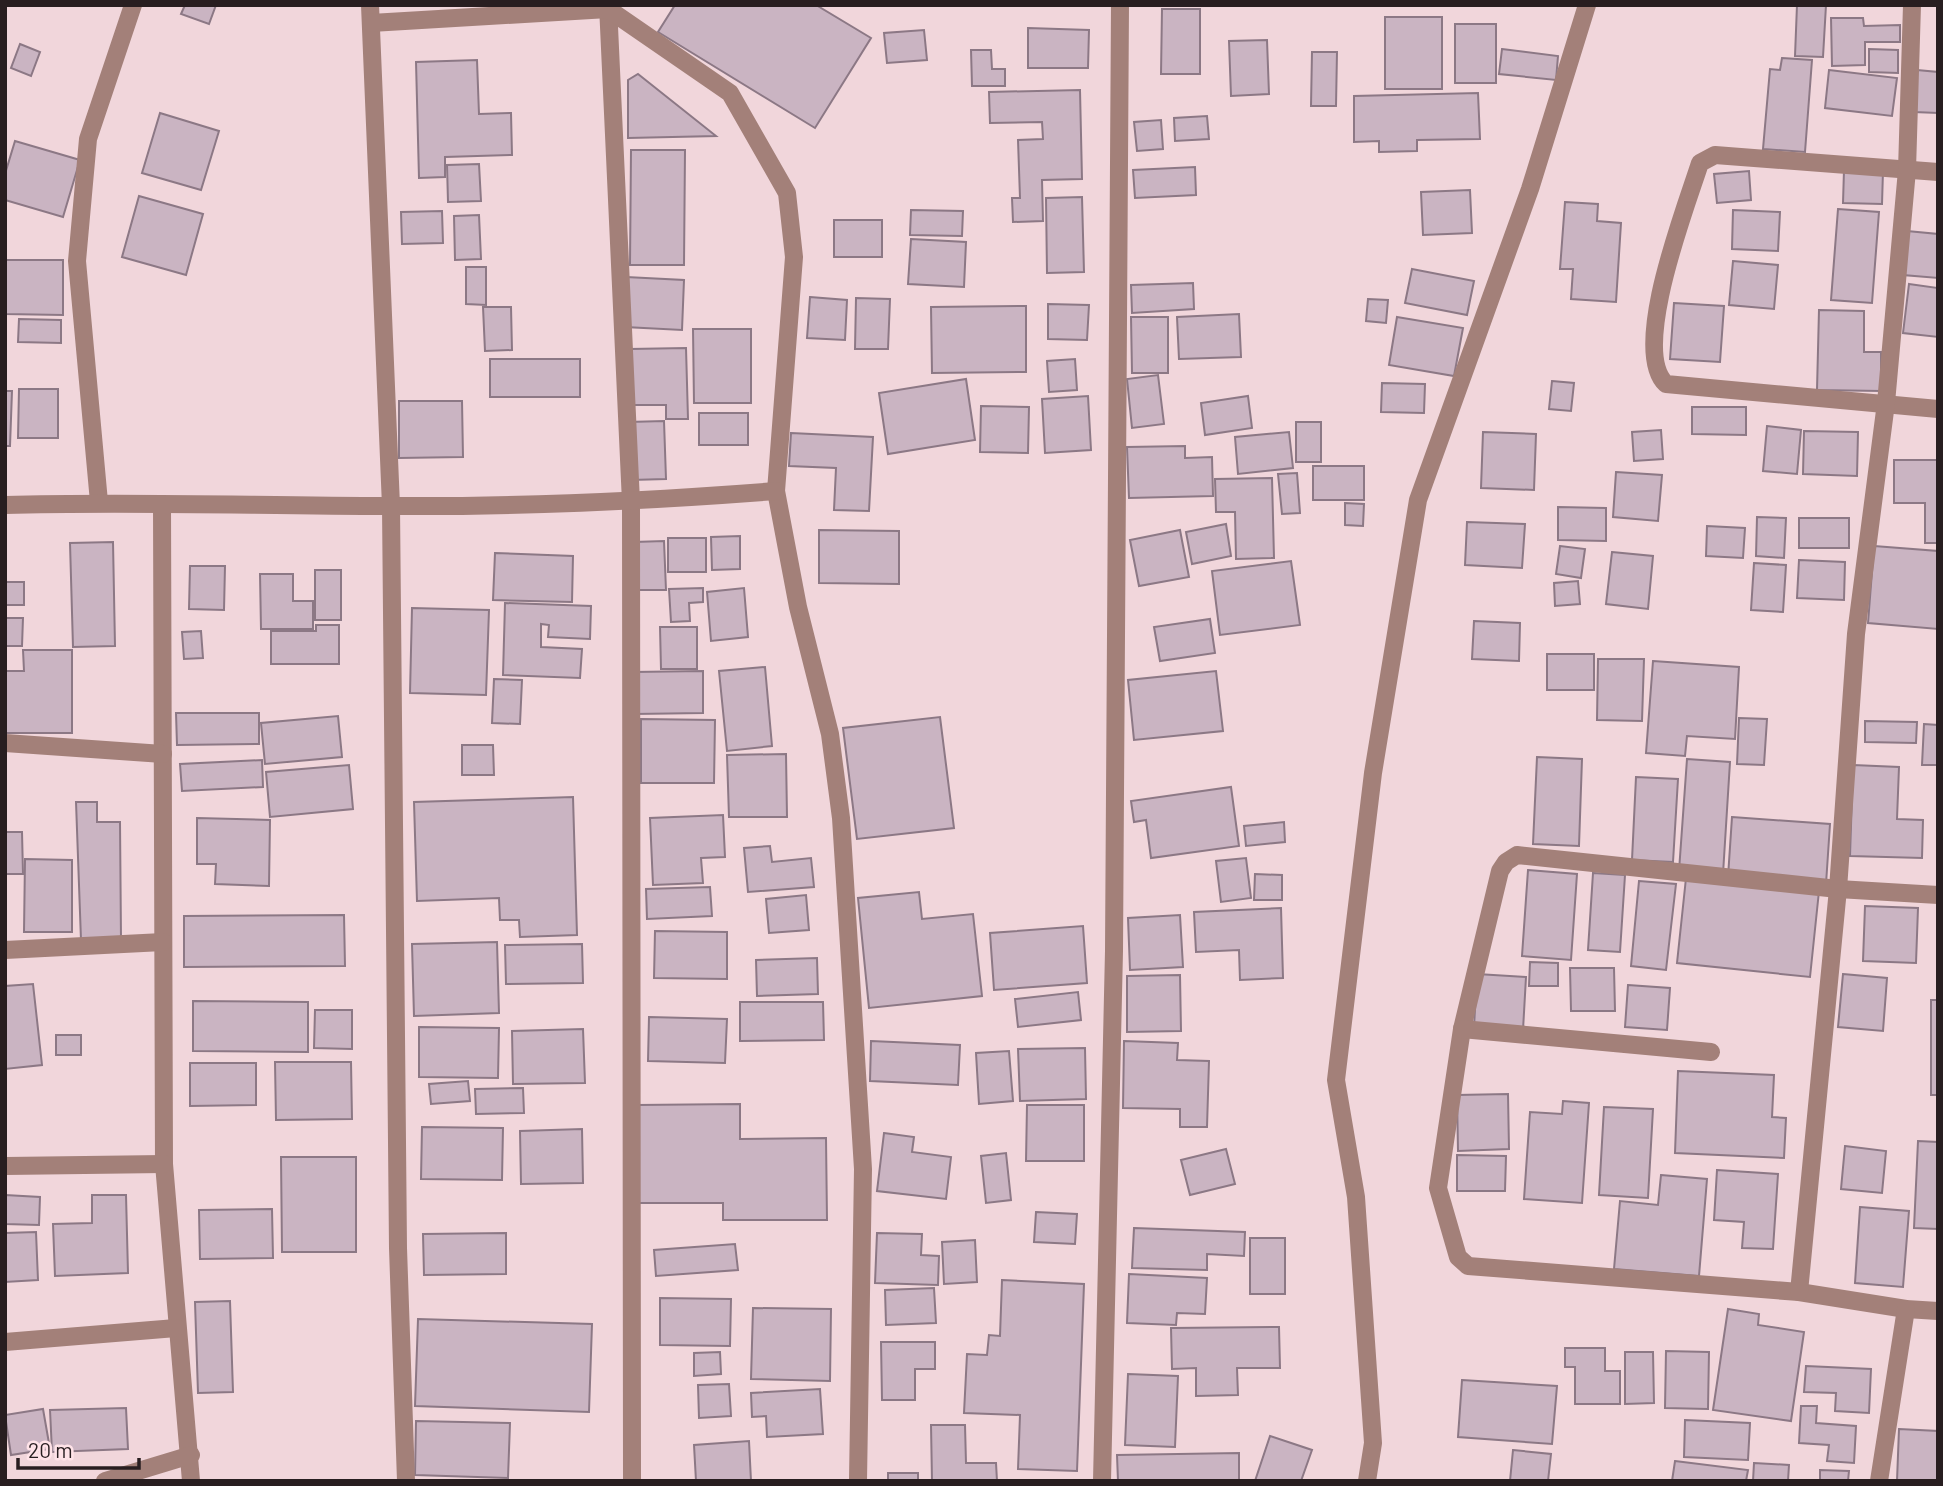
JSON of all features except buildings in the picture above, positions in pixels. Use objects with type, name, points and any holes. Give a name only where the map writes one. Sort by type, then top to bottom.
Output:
[{"type":"street","points":[[99,502],[77,261],[88,139],[133,5]]},
{"type":"street","points":[[1102,1481],[1114,951],[1121,5]]},
{"type":"street","points":[[1367,1481],[1373,1443],[1356,1196],[1336,1080],[1373,773],[1418,500],[1530,189],[1587,5]]},
{"type":"street","points":[[1799,1292],[1838,889],[1856,634],[1886,402],[1907,170],[1912,5]]},
{"type":"street","points":[[608,7],[631,502],[632,1481]]},
{"type":"street","points":[[406,1481],[398,1248],[391,506],[370,14],[608,7],[730,93],[787,193],[794,257],[776,491],[798,607],[830,734],[841,818],[863,1169],[858,1481]]},
{"type":"street","points":[[1938,172],[1715,155],[1707,157],[1700,163],[1654,315],[1657,367],[1659,377],[1666,384],[1886,402],[1938,409]]},
{"type":"street","points":[[5,505],[99,502],[391,506],[631,502],[776,491]]},
{"type":"street","points":[[162,504],[164,1164],[176,1328],[191,1455],[191,1481]]},
{"type":"street","points":[[5,743],[163,754]]},
{"type":"street","points":[[1938,895],[1838,889],[1517,855],[1506,862],[1500,871],[1462,1030],[1438,1188],[1458,1257],[1468,1266],[1799,1292],[1906,1309],[1938,1311]]},
{"type":"street","points":[[5,950],[163,942]]},
{"type":"street","points":[[1462,1030],[1711,1052]]},
{"type":"street","points":[[5,1166],[164,1164]]},
{"type":"street","points":[[1879,1481],[1906,1309]]},
{"type":"street","points":[[5,1342],[176,1328]]},
{"type":"street","points":[[105,1481],[191,1455]]}]
